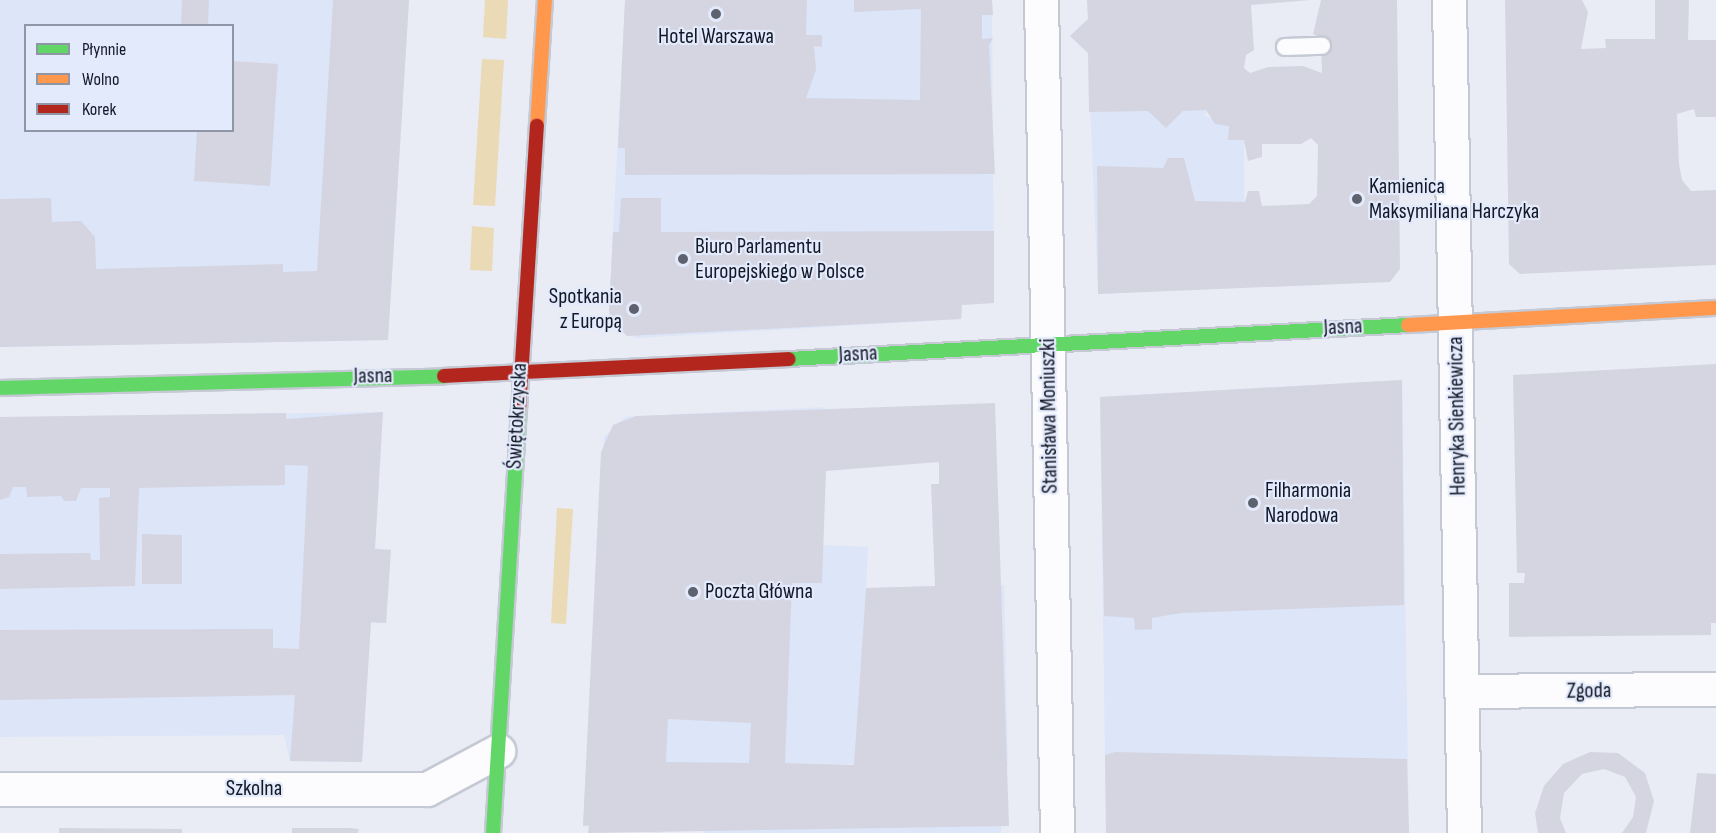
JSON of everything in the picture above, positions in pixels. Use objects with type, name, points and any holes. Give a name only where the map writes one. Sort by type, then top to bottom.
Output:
[{"type":"street","name":"Świętokrzyska","points":[[494,833],[520,374],[545,0]]},
{"type":"street","name":"Stanisława Moniuszki","points":[[1041,0],[1057,833]]},
{"type":"street","name":"Henryka Sienkiewicza","points":[[1449,0],[1464,833]]},
{"type":"street","name":"Jasna","points":[[0,388],[520,374],[1716,308]]},
{"type":"street","name":"Zgoda","points":[[1462,691],[1716,689]]},
{"type":"street","name":"Szkolna","points":[[0,789],[427,789],[498,750]]},
{"type":"lane","points":[[1285,46],[1322,46]]},
{"type":"shaded area","points":[[0,0],[409,0],[388,340],[0,347]]},
{"type":"shaded area","points":[[485,0],[508,0],[506,39],[483,37]]},
{"type":"shaded area","points":[[625,0],[992,0],[994,303],[962,305],[961,319],[637,338],[617,330],[609,310]]},
{"type":"shaded area","points":[[1087,0],[1207,106],[1205,116],[1229,126],[1229,140],[1244,140],[1245,286],[1098,294],[1088,53],[1070,36],[1088,19]]},
{"type":"shaded area","points":[[482,59],[504,60],[495,206],[473,205]]},
{"type":"shaded area","points":[[472,226],[494,228],[492,271],[470,270]]},
{"type":"shaded area","points":[[1402,380],[1409,833],[1106,833],[1100,397]]},
{"type":"shaded area","points":[[825,407],[823,545],[868,547],[866,588],[1004,585],[1008,766],[755,763],[1001,826],[1001,833],[704,833],[704,828],[680,827],[659,833],[583,826],[604,437],[625,417]]},
{"type":"shaded area","points":[[383,412],[375,548],[391,550],[386,623],[371,623],[362,762],[290,761],[284,735],[0,737],[0,417]]},
{"type":"shaded area","points":[[557,508],[573,509],[566,624],[551,623]]},
{"type":"building","points":[[182,0],[209,0],[208,24],[181,24]]},
{"type":"building","points":[[333,0],[409,0],[388,340],[0,347],[0,199],[51,198],[52,222],[81,221],[95,237],[96,269],[283,264],[283,272],[317,271]]},
{"type":"building","points":[[625,0],[807,0],[806,35],[822,35],[822,47],[814,46],[816,70],[806,98],[920,100],[921,9],[854,12],[854,0],[992,0],[993,15],[982,15],[982,39],[993,38],[989,45],[995,174],[625,175],[625,148],[618,148]]},
{"type":"building","points":[[1087,0],[1310,0],[1251,5],[1254,50],[1246,55],[1244,68],[1250,73],[1268,67],[1303,66],[1322,73],[1321,38],[1313,34],[1321,0],[1397,0],[1400,269],[1390,282],[1098,294],[1097,166],[1163,168],[1168,158],[1184,158],[1195,201],[1245,202],[1248,191],[1259,191],[1262,206],[1309,204],[1317,196],[1318,145],[1311,138],[1301,144],[1262,144],[1262,157],[1248,161],[1244,140],[1228,140],[1229,126],[1215,124],[1206,110],[1183,111],[1166,128],[1148,111],[1089,112],[1088,53],[1070,36],[1088,19]]},
{"type":"building","points":[[1505,0],[1582,0],[1588,12],[1581,49],[1606,48],[1605,39],[1655,39],[1655,0],[1689,0],[1688,40],[1716,40],[1716,117],[1696,117],[1694,109],[1677,114],[1679,164],[1682,180],[1691,191],[1716,190],[1716,265],[1520,274],[1509,264]]},
{"type":"building","points":[[234,61],[278,64],[270,186],[194,181],[197,132],[234,132]]},
{"type":"building","points":[[621,198],[661,198],[661,232],[994,231],[994,303],[962,305],[961,319],[627,336],[611,321],[609,310],[613,232],[619,232]]},
{"type":"building","points":[[1716,364],[1716,623],[1711,623],[1711,635],[1509,637],[1509,583],[1524,583],[1525,573],[1517,573],[1513,375]]},
{"type":"building","name":"Filharmonia Narodowa","points":[[1402,380],[1404,605],[1181,613],[1152,618],[1152,629],[1135,630],[1134,618],[1104,616],[1100,397]]},
{"type":"building","points":[[995,403],[1009,826],[588,833],[589,825],[583,826],[601,452],[613,425],[636,416]],"holes":[[[939,462],[939,484],[931,484],[935,586],[866,588],[854,765],[785,763],[792,583],[822,583],[826,471]],[[668,719],[751,723],[749,763],[666,762]]]},
{"type":"building","points":[[383,412],[375,549],[391,550],[386,623],[371,622],[362,762],[290,761],[295,695],[0,700],[0,630],[273,629],[273,648],[299,649],[308,466],[285,465],[285,485],[139,488],[135,586],[0,589],[0,554],[90,553],[91,560],[100,560],[99,498],[110,497],[110,488],[81,488],[76,501],[64,501],[61,496],[27,497],[26,487],[13,487],[9,497],[0,500],[0,417],[286,413],[286,419]]},
{"type":"building","points":[[142,534],[182,535],[182,584],[142,584]]},
{"type":"building","points":[[1115,752],[1407,759],[1409,833],[1106,833],[1105,755]]},
{"type":"building","points":[[1590,752],[1618,753],[1645,773],[1654,801],[1646,833],[1622,833],[1633,817],[1636,797],[1625,777],[1604,769],[1582,774],[1564,793],[1560,818],[1566,833],[1538,833],[1535,813],[1544,786],[1563,764]]},
{"type":"building","points":[[1697,773],[1716,774],[1716,833],[1690,833]]},
{"type":"building","points":[[59,828],[182,829],[182,833],[59,833]]},
{"type":"building","points":[[292,828],[359,829],[358,833],[292,833]]},
{"type":"traffic: fast","points":[[789,359],[1408,325]]},
{"type":"traffic: fast","points":[[0,388],[444,376]]},
{"type":"traffic: fast","points":[[493,833],[519,410]]},
{"type":"traffic: slow","points":[[537,126],[545,0]]},
{"type":"traffic: slow","points":[[1408,325],[1716,308]]},
{"type":"traffic: jam","points":[[519,410],[537,126]]},
{"type":"traffic: jam","points":[[444,376],[789,359]]},
{"type":"place","name":"Hotel Warszawa","points":[[716,14]]},
{"type":"place","name":"Kamienica Maksymiliana Harczyka","points":[[1357,199]]},
{"type":"place","name":"Biuro Parlamentu Europejskiego w Polsce","points":[[683,259]]},
{"type":"place","name":"Spotkania z Europą","points":[[634,309]]},
{"type":"place","name":"Filharmonia Narodowa","points":[[1253,503]]},
{"type":"place","name":"Poczta Główna","points":[[693,592]]}]
